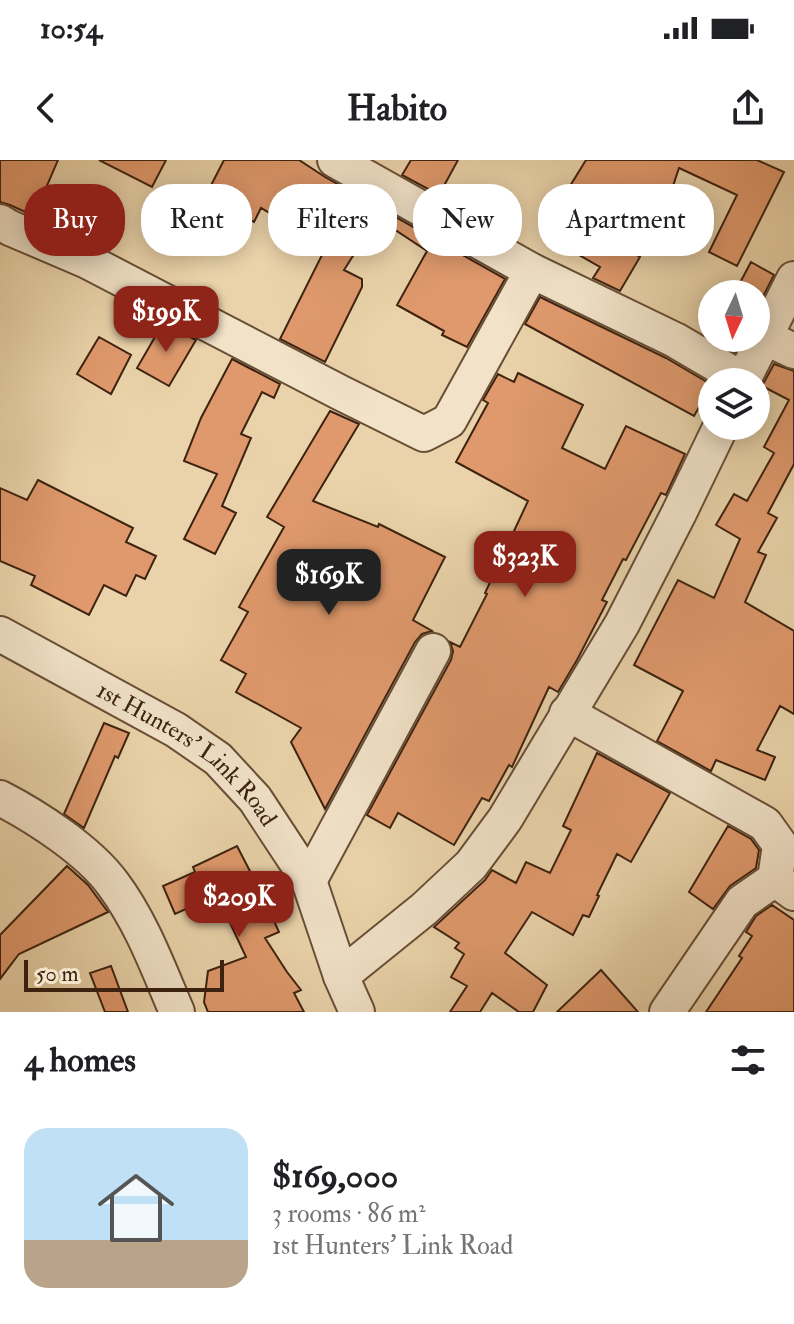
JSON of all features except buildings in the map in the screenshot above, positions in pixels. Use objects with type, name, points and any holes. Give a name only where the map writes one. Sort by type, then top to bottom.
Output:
[{"type":"street","points":[[335,160],[532,271],[675,340],[721,368]]},
{"type":"street","points":[[0,222],[85,260],[424,434],[449,421],[532,271]]},
{"type":"street","points":[[756,368],[779,344],[794,279]]},
{"type":"street","points":[[341,976],[424,909],[471,865],[505,819],[622,624],[714,440]]},
{"type":"street","name":"1st Hunters' Link Road","points":[[0,634],[176,730],[218,759],[255,799],[309,881],[341,976],[357,1012]]},
{"type":"street","points":[[309,881],[433,651]]},
{"type":"street","points":[[567,713],[765,824],[780,845],[784,886],[742,902],[667,1012]]},
{"type":"street","points":[[5,811],[74,845],[112,882],[142,929],[177,1012]]}]
